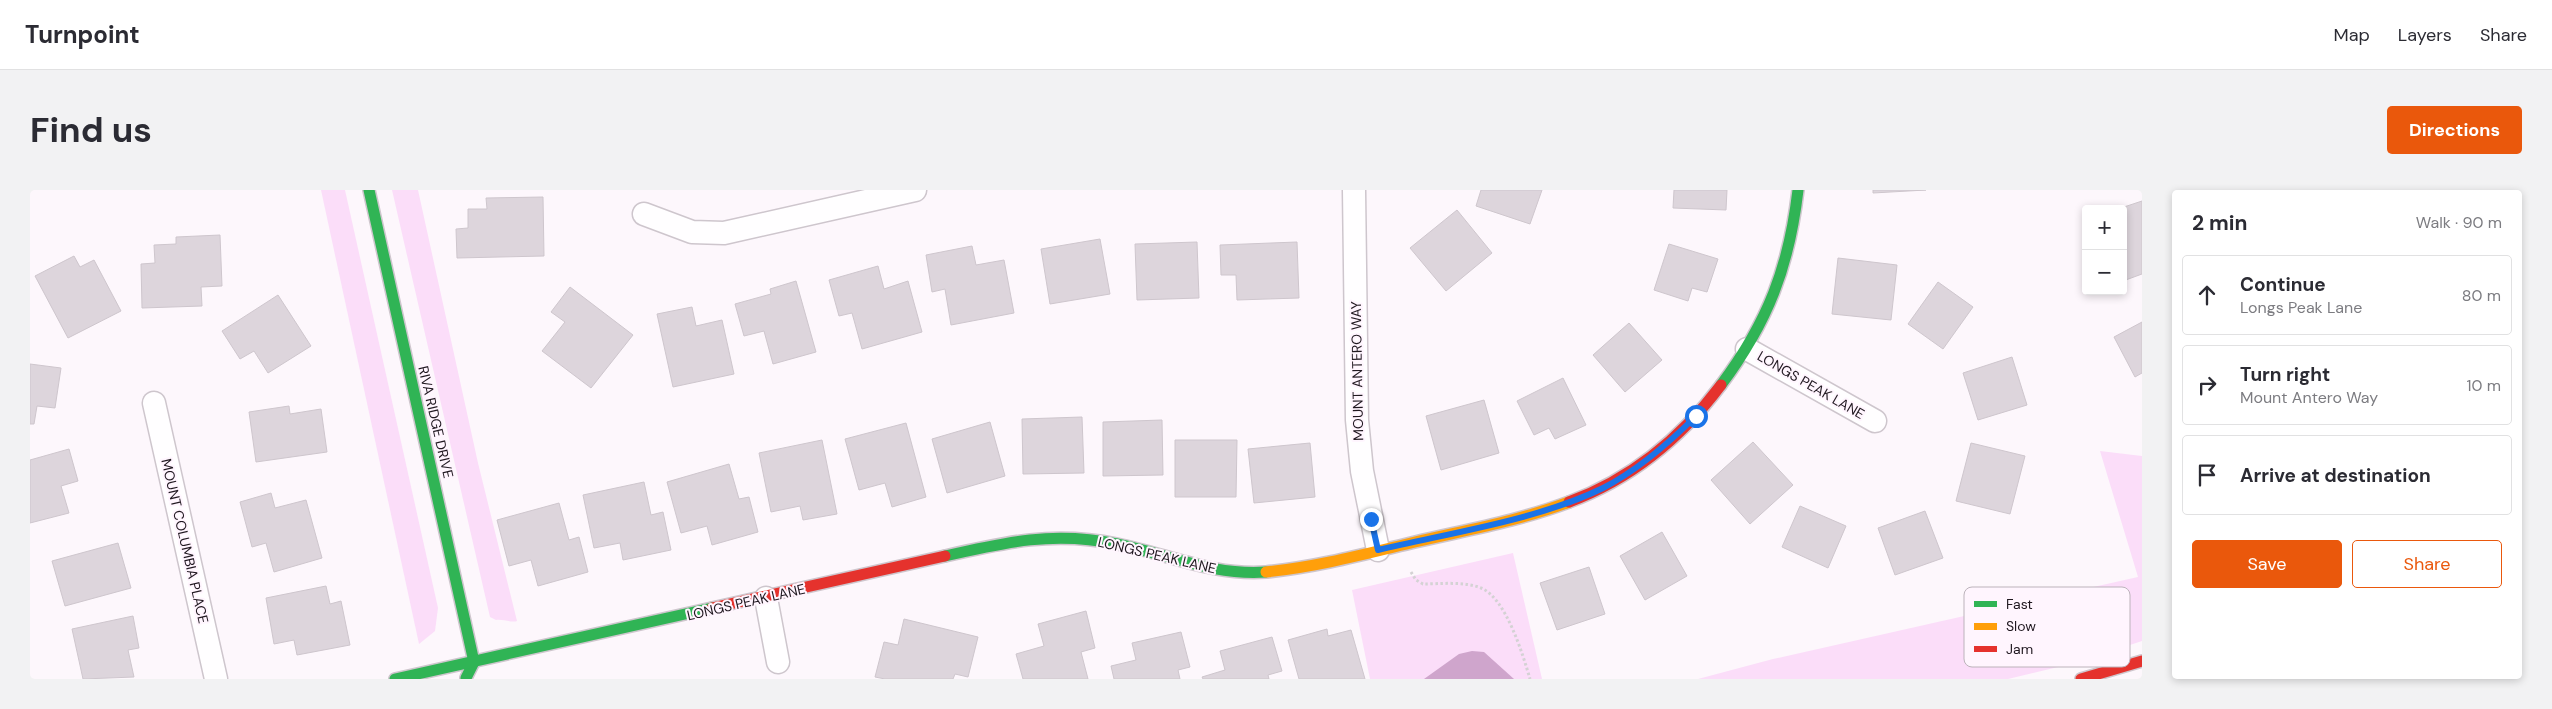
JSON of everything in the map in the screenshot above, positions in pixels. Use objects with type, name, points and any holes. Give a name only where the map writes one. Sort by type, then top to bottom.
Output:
[{"type":"street","name":"RIVA RIDGE DRIVE","points":[[369,190],[474,662]]},
{"type":"street","points":[[644,214],[692,232],[724,233],[915,190]]},
{"type":"street","name":"MOUNT ANTERO WAY","points":[[1354,190],[1357,420],[1362,471],[1378,550]]},
{"type":"street","points":[[1747,348],[1781,271],[1792,236],[1798,190]]},
{"type":"street","name":"LONGS PEAK LANE","points":[[395,679],[766,598],[996,544],[1047,537],[1098,541],[1205,568],[1240,572],[1285,570],[1378,550],[1552,508],[1604,488],[1642,464],[1680,432],[1713,397],[1747,348],[1875,422]]},
{"type":"street","name":"MOUNT COLUMBIA PLACE","points":[[154,403],[216,679]]},
{"type":"street","points":[[766,598],[778,662]]},
{"type":"street","points":[[2130,665],[2142,661]]},
{"type":"street","points":[[466,679],[474,662],[489,673]]},
{"type":"street","points":[[2081,679],[2122,667]]},
{"type":"path","points":[[1411,572],[1416,580],[1423,584],[1482,588],[1497,600],[1516,640],[1530,679]]},
{"type":"shaded area","points":[[321,190],[345,190],[438,608],[435,631],[419,644]]},
{"type":"shaded area","points":[[392,190],[418,190],[478,463],[517,621],[496,620],[490,617]]},
{"type":"shaded area","points":[[2100,451],[2142,456],[2142,641],[2130,645],[2130,587],[2093,587],[2138,577]]},
{"type":"shaded area","points":[[1513,553],[1542,679],[1370,679],[1352,590]]},
{"type":"shaded area","points":[[1964,616],[1964,667],[2058,667],[2008,679],[1698,679],[1773,659]]},
{"type":"shaded area","points":[[1472,651],[1484,652],[1514,679],[1424,679],[1459,654]]},
{"type":"building","points":[[1481,190],[1542,190],[1530,224],[1476,206]]},
{"type":"building","points":[[1674,190],[1727,190],[1726,210],[1673,208]]},
{"type":"building","points":[[1873,190],[1926,190],[1873,193]]},
{"type":"building","points":[[543,197],[544,256],[457,258],[456,229],[468,228],[468,209],[487,209],[486,198]]},
{"type":"building","points":[[2142,201],[2142,274],[2127,280],[2127,250],[2127,206]]},
{"type":"building","points":[[1457,210],[1492,253],[1446,291],[1410,248]]},
{"type":"building","points":[[220,235],[222,286],[201,287],[202,306],[142,308],[141,264],[155,263],[154,245],[176,244],[176,237]]},
{"type":"building","points":[[1100,239],[1110,294],[1050,304],[1041,249]]},
{"type":"building","points":[[1197,242],[1199,298],[1137,300],[1135,244]]},
{"type":"building","points":[[1297,242],[1299,298],[1237,300],[1236,275],[1221,275],[1220,245]]},
{"type":"building","points":[[1669,244],[1718,259],[1707,292],[1692,288],[1688,301],[1654,290]]},
{"type":"building","points":[[972,246],[976,265],[1004,260],[1014,313],[951,325],[945,289],[932,292],[926,255]]},
{"type":"building","points":[[74,256],[80,267],[94,260],[121,311],[68,338],[35,276]]},
{"type":"building","points":[[1838,258],[1897,265],[1891,320],[1832,314]]},
{"type":"building","points":[[878,266],[884,289],[908,281],[922,332],[862,349],[852,313],[839,316],[829,280]]},
{"type":"building","points":[[796,281],[816,352],[773,364],[764,331],[744,336],[735,304],[771,294],[770,289]]},
{"type":"building","points":[[1938,282],[1973,307],[1943,349],[1908,324]]},
{"type":"building","points":[[570,287],[633,335],[591,388],[542,351],[565,322],[551,312]]},
{"type":"building","points":[[278,295],[311,346],[268,373],[254,351],[240,359],[222,331]]},
{"type":"building","points":[[692,307],[696,326],[722,320],[734,374],[673,387],[657,314]]},
{"type":"building","points":[[2142,322],[2142,373],[2135,377],[2114,337]]},
{"type":"building","points":[[1629,323],[1662,360],[1625,392],[1593,355]]},
{"type":"building","points":[[2012,357],[2027,405],[1978,420],[1963,373]]},
{"type":"building","points":[[30,364],[61,368],[55,408],[37,406],[34,424],[30,424]]},
{"type":"building","points":[[1563,378],[1586,425],[1555,439],[1549,428],[1534,435],[1517,401]]},
{"type":"building","points":[[1484,400],[1499,453],[1441,470],[1426,416]]},
{"type":"building","points":[[289,406],[290,414],[321,409],[327,452],[256,462],[249,412]]},
{"type":"building","points":[[1082,417],[1084,473],[1023,474],[1022,419]]},
{"type":"building","points":[[1162,420],[1163,475],[1103,476],[1103,422]]},
{"type":"building","points":[[990,422],[1005,476],[947,493],[932,439]]},
{"type":"building","points":[[906,423],[926,497],[892,507],[885,483],[859,490],[845,439]]},
{"type":"building","points":[[822,440],[837,514],[803,520],[800,506],[771,512],[759,453]]},
{"type":"building","points":[[1175,440],[1237,440],[1236,497],[1175,497]]},
{"type":"building","points":[[1753,442],[1793,485],[1750,524],[1711,480]]},
{"type":"building","points":[[1310,443],[1315,497],[1254,503],[1248,449]]},
{"type":"building","points":[[1971,443],[2025,456],[2010,514],[1956,501]]},
{"type":"building","points":[[69,449],[78,481],[61,486],[69,513],[30,523],[30,460]]},
{"type":"building","points":[[729,464],[739,499],[749,497],[758,532],[712,545],[707,526],[681,533],[667,482]]},
{"type":"building","points":[[644,482],[651,515],[663,512],[671,550],[623,560],[620,543],[594,548],[583,495]]},
{"type":"building","points":[[271,493],[275,508],[306,500],[322,558],[274,572],[266,543],[252,547],[240,502]]},
{"type":"building","points":[[559,503],[569,540],[579,537],[588,572],[538,586],[531,560],[509,566],[497,520]]},
{"type":"building","points":[[1800,506],[1846,526],[1828,568],[1782,547]]},
{"type":"building","points":[[1925,511],[1943,558],[1895,575],[1878,528]]},
{"type":"building","points":[[1662,532],[1687,576],[1645,600],[1620,556]]},
{"type":"building","points":[[118,543],[131,588],[65,606],[52,561]]},
{"type":"building","points":[[1589,567],[1605,614],[1557,630],[1540,583]]},
{"type":"building","points":[[326,586],[330,604],[341,601],[350,645],[297,655],[294,640],[274,644],[266,598]]},
{"type":"building","points":[[1086,611],[1095,648],[1081,652],[1088,679],[1023,679],[1016,654],[1044,646],[1038,624]]},
{"type":"building","points":[[133,616],[139,648],[128,650],[134,677],[83,679],[72,629]]},
{"type":"building","points":[[904,619],[978,637],[968,677],[955,674],[953,679],[885,679],[875,677],[884,642],[898,645]]},
{"type":"building","points":[[1327,629],[1328,636],[1351,630],[1365,679],[1299,679],[1288,640]]},
{"type":"building","points":[[1181,632],[1190,667],[1178,670],[1180,679],[1114,679],[1111,666],[1136,660],[1132,643]]},
{"type":"building","points":[[1272,637],[1282,671],[1268,675],[1269,679],[1203,679],[1202,677],[1225,670],[1220,651]]},
{"type":"traffic: fast","points":[[369,190],[474,662],[466,678]]},
{"type":"traffic: fast","points":[[1721,385],[1752,339],[1774,293],[1789,244],[1798,190]]},
{"type":"traffic: fast","points":[[945,556],[989,546],[1030,540],[1072,538],[1136,548],[1209,568],[1228,571],[1266,572]]},
{"type":"traffic: fast","points":[[395,679],[712,608]]},
{"type":"traffic: slow","points":[[1266,572],[1304,567],[1512,520],[1569,502]]},
{"type":"traffic: jam","points":[[1569,502],[1592,493],[1634,469],[1654,454],[1690,422],[1721,385]]},
{"type":"traffic: jam","points":[[712,608],[945,556]]},
{"type":"traffic: jam","points":[[2130,665],[2142,661]]},
{"type":"traffic: jam","points":[[2081,679],[2122,667]]},
{"type":"route","points":[[1371,519],[1378,550],[1552,508],[1604,488],[1642,464],[1696,416]]}]
